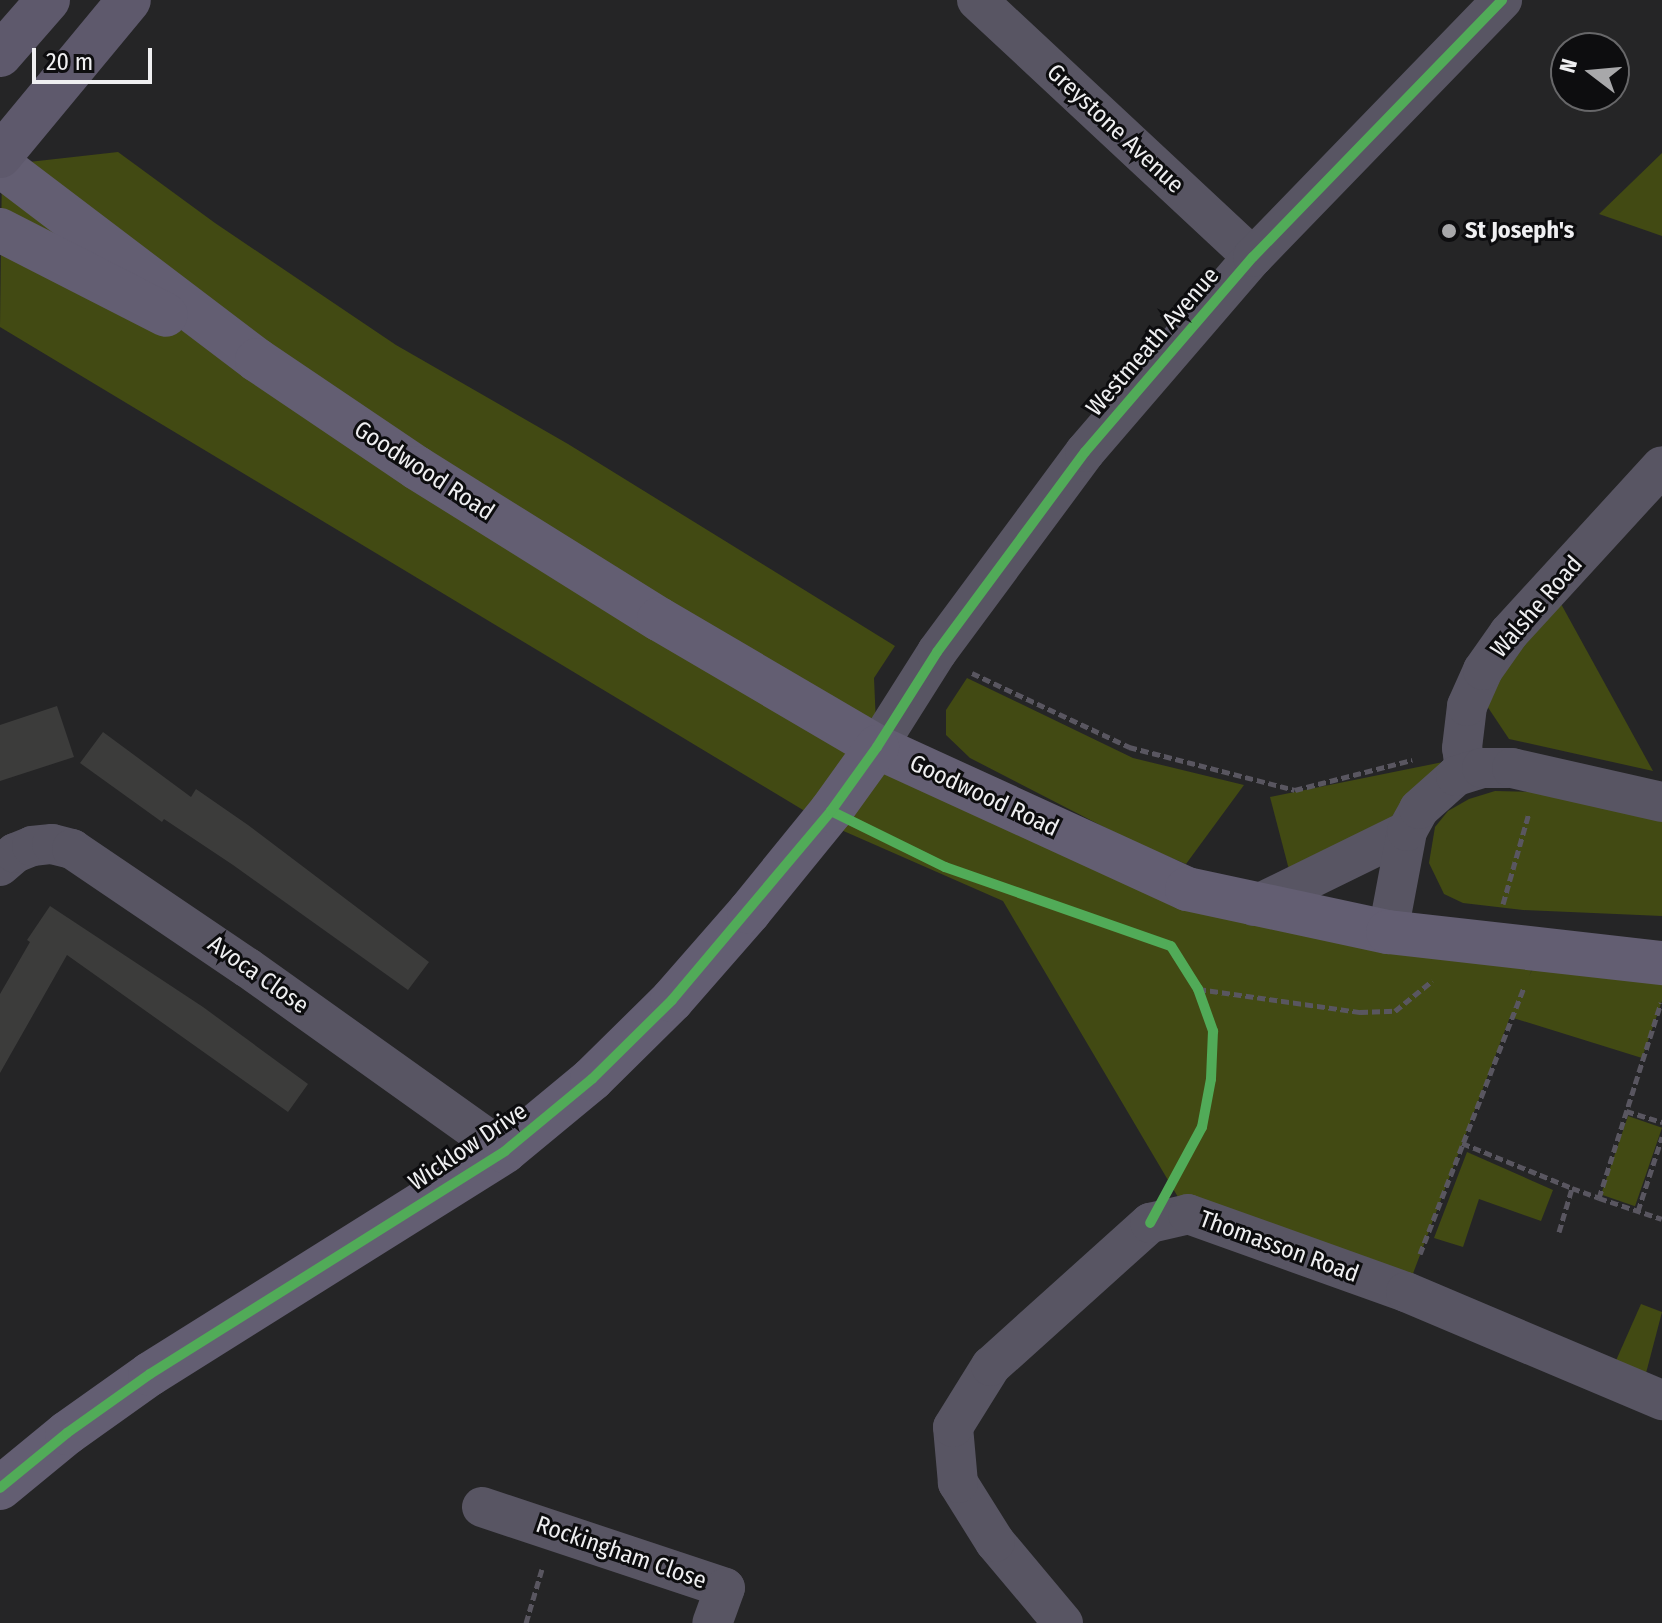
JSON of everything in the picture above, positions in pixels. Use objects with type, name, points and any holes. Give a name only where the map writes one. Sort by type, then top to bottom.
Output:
[{"type":"highway","points":[[0,55],[48,0]]},
{"type":"highway","points":[[0,156],[129,0]]},
{"type":"street","name":"Greystone Avenue","points":[[977,0],[1253,257]]},
{"type":"street","name":"Westmeath Avenue","points":[[877,747],[937,652],[1085,452],[1253,257],[1502,0]]},
{"type":"street","name":"Goodwood Road","points":[[0,165],[257,360],[417,468],[659,619],[877,747],[1187,889],[1254,906],[1388,932],[1662,963]]},
{"type":"street","name":"Goodwood Road","points":[[0,230],[257,360]]},
{"type":"street","name":"Walshe Road","points":[[1463,760],[1467,706],[1483,670],[1509,633],[1662,466]]},
{"type":"street","name":"Wicklow Drive","points":[[0,1488],[67,1433],[150,1374],[505,1151],[592,1079],[672,1000],[823,822],[877,747]]},
{"type":"street","points":[[1388,932],[1407,831],[1419,809],[1463,760],[1662,802]]},
{"type":"street","points":[[1254,906],[1407,831]]},
{"type":"street","name":"Avoca Close","points":[[0,866],[15,853],[32,846],[52,844],[72,849],[261,977],[505,1151]]},
{"type":"street","name":"Thomasson Road","points":[[1063,1623],[995,1542],[958,1483],[953,1427],[991,1366],[1150,1223],[1188,1214],[1406,1292],[1662,1400]]},
{"type":"street","name":"Rockingham Close","points":[[482,1507],[725,1588],[712,1623]]},
{"type":"path","points":[[937,652],[986,682],[1129,747],[1295,790],[1463,760]]},
{"type":"path","points":[[1492,943],[1540,774]]},
{"type":"path","points":[[1406,1292],[1510,1017],[1542,950]]},
{"type":"path","points":[[1191,979],[1203,1003]]},
{"type":"path","points":[[1198,989],[1360,1012],[1395,1011],[1431,981],[1445,980]]},
{"type":"path","points":[[1599,1198],[1662,1001]]},
{"type":"path","points":[[1626,1111],[1662,1122]]},
{"type":"path","points":[[1638,1211],[1662,1137]]},
{"type":"path","points":[[1462,1143],[1572,1188],[1662,1219]]},
{"type":"path","points":[[1559,1232],[1572,1188]]},
{"type":"path","points":[[526,1623],[538,1582]]},
{"type":"green space","points":[[118,152],[215,223],[396,345],[568,444],[895,646],[874,678],[877,747],[1175,895],[1537,958],[1529,976],[1542,950],[1662,963],[1662,1001],[1642,1058],[1510,1017],[1406,1292],[1188,1214],[1003,901],[823,822],[0,327],[2,165]]},
{"type":"green space","points":[[1662,153],[1662,236],[1599,214]]},
{"type":"green space","points":[[1555,593],[1653,771],[1509,739],[1475,688]]},
{"type":"green space","points":[[967,678],[1133,758],[1244,785],[1186,864],[1131,841],[970,758],[946,735],[946,710]]},
{"type":"green space","points":[[1448,761],[1366,842],[1293,885],[1270,797]]},
{"type":"green space","points":[[1495,791],[1541,792],[1662,820],[1662,916],[1523,910],[1463,903],[1444,894],[1429,863],[1435,827],[1448,811],[1469,799]]},
{"type":"green space","points":[[1628,1116],[1662,1128],[1635,1206],[1601,1194]]},
{"type":"green space","points":[[1467,1152],[1553,1190],[1541,1221],[1479,1199],[1463,1247],[1434,1238]]},
{"type":"green space","points":[[1641,1304],[1662,1312],[1645,1377],[1614,1365]]},
{"type":"building","points":[[57,706],[74,757],[0,781],[0,725]]},
{"type":"building","points":[[103,732],[191,797],[196,789],[248,825],[429,962],[408,990],[233,865],[164,819],[162,822],[80,763]]},
{"type":"building","points":[[50,906],[203,1007],[308,1084],[288,1112],[67,955],[0,1073],[0,994],[30,942],[27,940]]},
{"type":"cycle path","points":[[0,1488],[67,1433],[150,1374],[505,1151],[592,1079],[672,1000],[831,811],[877,747],[937,652],[1085,452],[1253,257],[1502,0]]},
{"type":"cycle path","points":[[831,811],[945,867],[1171,946],[1198,989],[1213,1031],[1211,1079],[1202,1127],[1150,1223]]},
{"type":"place","name":"St Joseph's","points":[[1449,231]]}]
